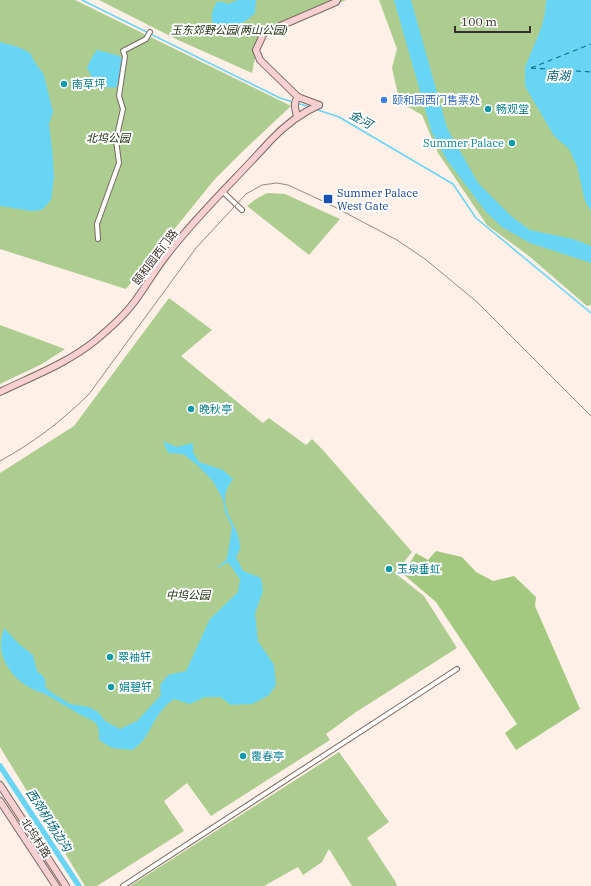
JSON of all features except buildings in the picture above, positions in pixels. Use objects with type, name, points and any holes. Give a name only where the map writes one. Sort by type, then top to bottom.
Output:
[{"type":"street","points":[[297,116],[296,100],[260,60],[256,50],[264,32],[336,2],[337,0]]},
{"type":"street","points":[[98,239],[98,224],[119,163],[116,140],[123,109],[119,96],[125,56],[123,51],[146,39],[149,33]]},
{"type":"street","name":"颐和园西门路","points":[[0,392],[72,356],[110,328],[134,302],[170,251],[281,130],[297,116],[319,105],[296,100]]},
{"type":"street","points":[[223,192],[242,210]]},
{"type":"street","points":[[123,886],[457,669]]},
{"type":"street","name":"北坞村路","points":[[0,785],[66,886]]},
{"type":"street","name":"北坞村路","points":[[0,801],[56,886]]},
{"type":"green space","name":"北坞公园","points":[[0,0],[75,0],[291,106],[214,180],[126,289],[0,249]]},
{"type":"green space","name":"玉东郊野公园(两山公园)","points":[[99,0],[346,0],[259,38],[252,73],[178,40]]},
{"type":"green space","name":"Summer Palace","points":[[379,0],[591,0],[591,305],[587,306],[529,256],[487,225],[438,153],[422,115],[403,104],[399,99],[392,68],[397,49]]},
{"type":"green space","points":[[267,193],[285,194],[340,219],[309,255],[247,206]]},
{"type":"green space","name":"中坞公园","points":[[169,298],[212,330],[181,356],[263,423],[269,418],[306,445],[312,439],[322,449],[412,552],[395,573],[424,596],[457,648],[356,712],[326,734],[330,740],[211,816],[187,783],[164,801],[184,831],[97,886],[85,886],[0,747],[0,473],[74,426]]},
{"type":"green space","points":[[0,325],[65,349],[42,364],[0,384]]},
{"type":"green space","points":[[436,551],[462,557],[476,572],[493,581],[514,576],[536,597],[535,606],[580,709],[516,750],[505,733],[517,724],[436,602],[403,574],[416,553],[428,560]]},
{"type":"green space","points":[[339,752],[389,822],[367,838],[397,886],[352,886],[329,849],[322,862],[303,875],[298,867],[264,886],[130,886]]},
{"type":"water","points":[[238,0],[256,0],[255,13],[246,21],[229,30],[217,26],[212,22],[214,7],[217,2],[228,4]]},
{"type":"water","points":[[394,0],[411,0],[447,128],[478,183],[511,216],[530,230],[573,239],[591,246],[591,263],[530,243],[502,227],[486,212],[447,160],[432,133]]},
{"type":"water","name":"南湖","points":[[546,0],[591,0],[591,211],[585,201],[577,166],[569,149],[554,136],[525,86],[525,67],[541,29],[545,13]]},
{"type":"water","points":[[0,42],[15,46],[31,54],[44,75],[53,112],[49,124],[54,177],[51,200],[42,210],[31,211],[0,206]]},
{"type":"water","points":[[97,50],[120,56],[122,60],[117,87],[111,88],[102,86],[94,80],[89,72],[87,67]]},
{"type":"water","points":[[163,441],[176,447],[193,443],[193,452],[199,462],[223,470],[233,479],[227,489],[225,498],[226,507],[239,539],[240,549],[236,557],[243,571],[261,578],[263,591],[255,613],[258,641],[274,665],[276,685],[269,695],[252,704],[231,705],[220,697],[205,697],[190,704],[174,699],[164,708],[144,739],[133,750],[112,748],[99,740],[99,733],[95,722],[22,683],[12,673],[5,662],[1,649],[1,639],[4,628],[18,643],[33,655],[37,671],[45,679],[45,687],[51,692],[70,704],[89,707],[98,712],[105,721],[120,729],[137,721],[161,695],[160,685],[168,675],[186,671],[210,619],[238,592],[240,579],[228,562],[217,568],[227,559],[232,527],[225,512],[223,500],[213,481],[196,464],[183,454],[168,453]]},
{"type":"waterway","name":"金河","points":[[82,0],[280,98],[293,102]]},
{"type":"waterway","name":"金河","points":[[296,103],[310,107]]},
{"type":"waterway","name":"金河","points":[[315,109],[339,117],[453,184],[476,218],[591,313]]},
{"type":"waterway","name":"西郊机场边沟","points":[[0,766],[79,886]]},
{"type":"ferry route","points":[[531,68],[591,44]]},
{"type":"ferry route","points":[[531,68],[591,72]]},
{"type":"tram line","points":[[0,461],[47,431],[89,394],[196,248],[246,194],[262,185],[277,183],[288,185],[327,203],[397,240],[425,259],[477,302],[591,416]]},
{"type":"place","name":"南草坪","points":[[64,84]]},
{"type":"place","name":"颐和园西门售票处","points":[[384,100]]},
{"type":"place","name":"畅观堂","points":[[488,109]]},
{"type":"place","name":"Summer Palace","points":[[512,143]]},
{"type":"place","name":"Summer Palace West Gate","points":[[328,199]]},
{"type":"place","name":"晚秋亭","points":[[191,409]]},
{"type":"place","name":"玉泉垂虹","points":[[389,569]]},
{"type":"place","name":"翠袖轩","points":[[110,657]]},
{"type":"place","name":"娟碧轩","points":[[111,687]]},
{"type":"place","name":"覆春亭","points":[[243,756]]}]
